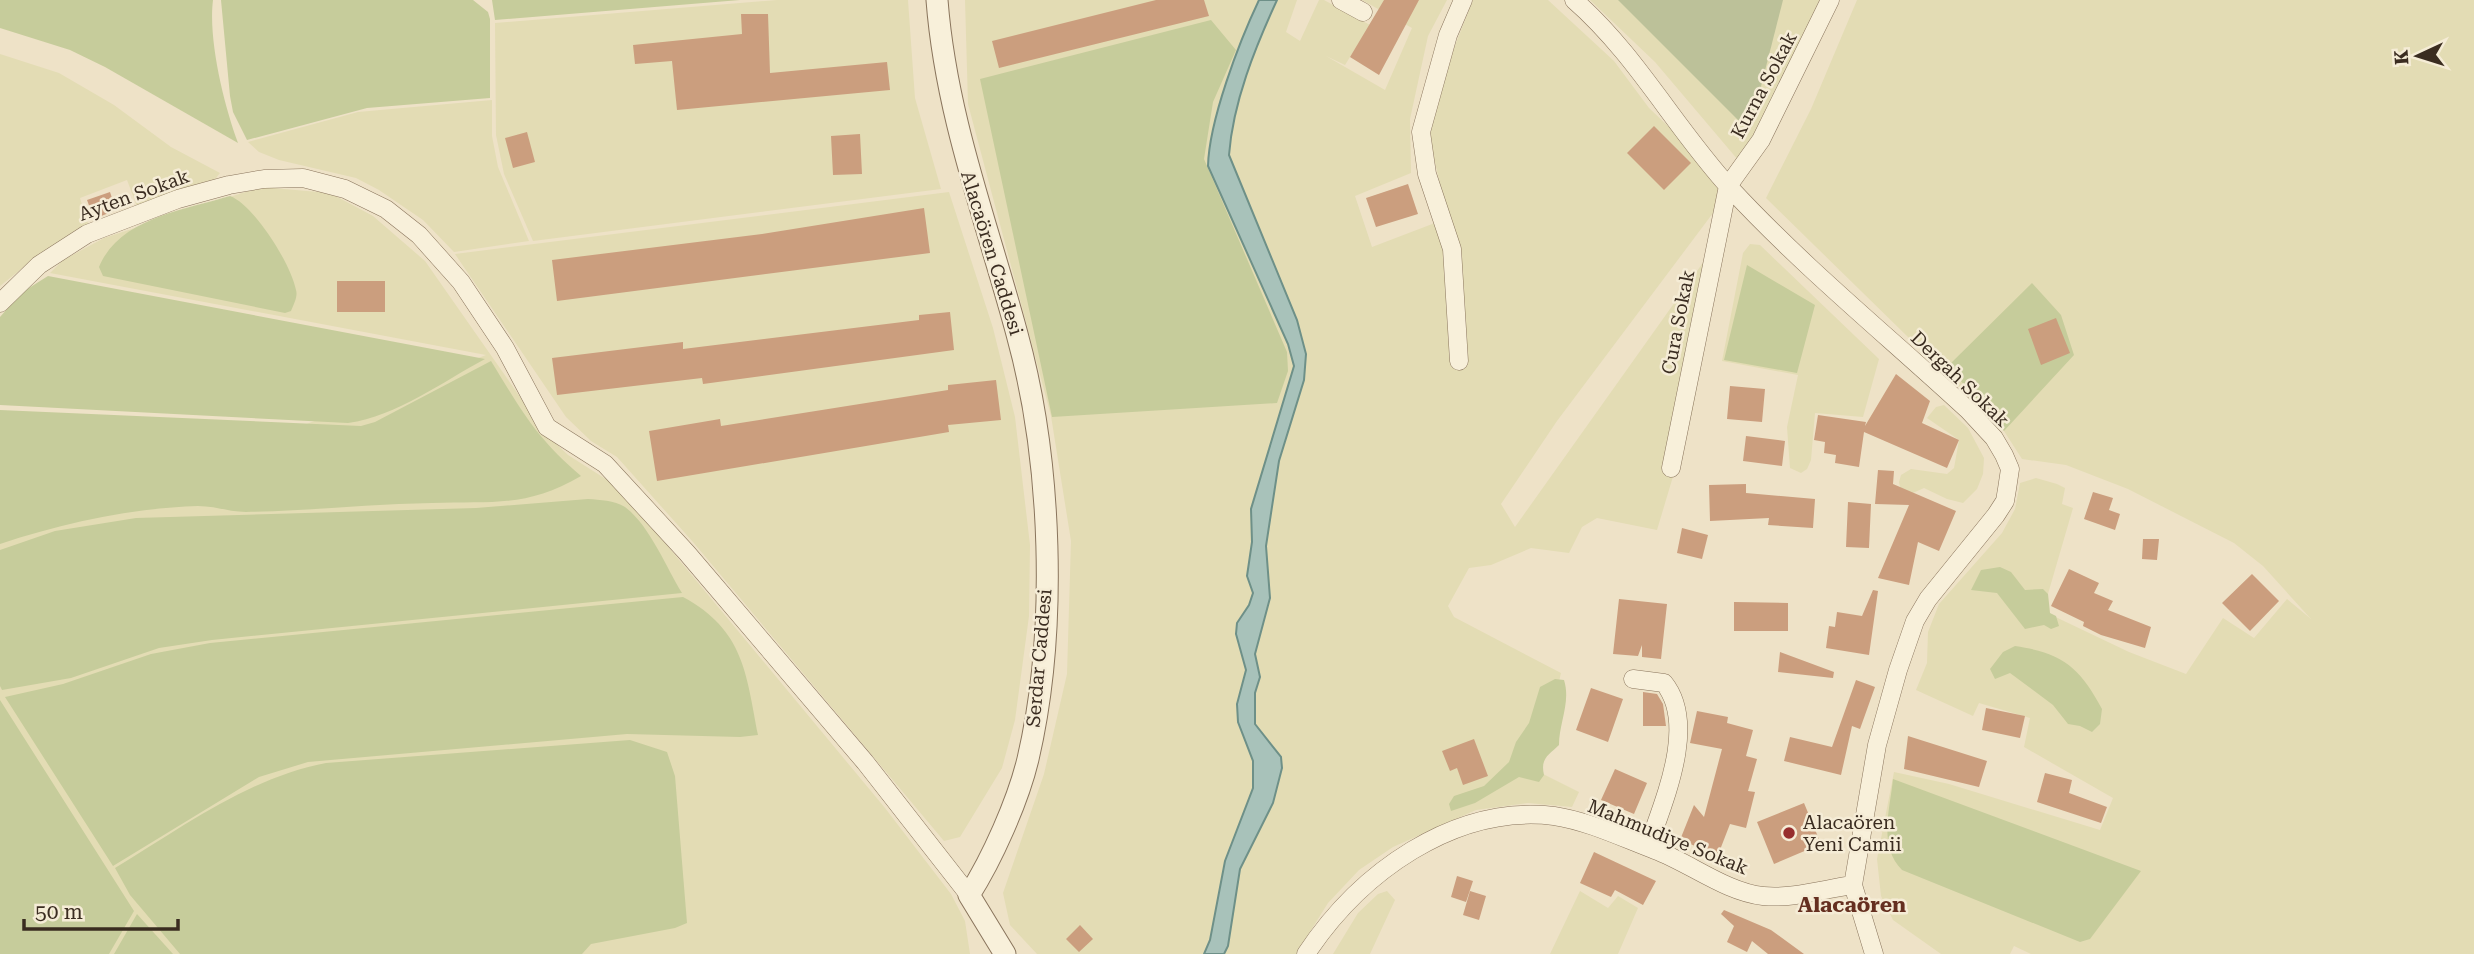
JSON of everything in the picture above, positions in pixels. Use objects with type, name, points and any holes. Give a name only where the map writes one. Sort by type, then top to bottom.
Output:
[{"type":"street","name":"Alacaören Caddesi","points":[[937,0],[945,73],[964,160],[1030,386],[1044,506]]},
{"type":"street","points":[[1340,0],[1363,12]]},
{"type":"street","points":[[1459,361],[1452,249],[1427,174],[1420,132],[1448,35],[1463,0]]},
{"type":"street","name":"Dergah Sokak","points":[[1574,0],[1623,49],[1728,186],[1790,251],[1968,410],[1994,438],[2010,469],[2005,502],[1928,599],[1905,644],[1877,745],[1853,886],[1874,954]]},
{"type":"street","name":"Kurna Sokak","points":[[1728,186],[1761,140],[1830,0]]},
{"type":"street","name":"Ayten Sokak","points":[[0,303],[39,265],[87,234],[178,199],[264,179],[303,178],[345,189],[386,209],[419,235],[461,282],[505,348],[547,428],[605,464],[687,553],[865,762],[969,895]]},
{"type":"street","name":"Cura Sokak","points":[[1671,468],[1728,186]]},
{"type":"street","name":"Serdar Caddesi","points":[[969,895],[995,846],[1027,763],[1038,710],[1046,616],[1044,506]]},
{"type":"street","points":[[1633,678],[1664,683],[1673,694],[1679,731],[1673,772],[1648,847]]},
{"type":"street","name":"Mahmudiye Sokak","points":[[1306,954],[1324,928],[1376,876],[1430,841],[1462,827],[1498,818],[1554,816],[1576,821],[1648,847],[1744,891],[1761,895],[1853,886]]},
{"type":"street","points":[[969,895],[1005,954]]},
{"type":"shaded area","points":[[777,0],[908,0],[915,98],[941,189],[533,241],[504,174],[496,135],[495,23]]},
{"type":"shaded area","points":[[965,0],[1297,0],[1286,32],[1300,41],[1319,0],[1324,0],[1370,25],[1345,65],[1326,56],[1385,90],[1412,28],[1362,0],[1447,0],[1428,36],[1410,119],[1411,173],[1355,196],[1372,247],[1448,218],[1429,137],[1448,63],[1473,0],[1548,0],[1614,61],[1649,108],[1712,168],[1722,201],[1557,421],[1501,504],[1515,527],[1702,264],[1713,260],[1705,343],[1692,413],[1657,530],[1597,518],[1582,527],[1569,553],[1531,548],[1491,565],[1469,568],[1448,606],[1454,617],[1561,673],[1547,732],[1525,765],[1579,792],[1572,807],[1528,803],[1476,810],[1393,847],[1359,870],[1328,903],[1296,954],[1037,954],[1010,925],[1003,893],[1044,774],[1067,674],[1071,541],[1051,416],[968,104]]},
{"type":"shaded area","points":[[1590,0],[1829,0],[1744,167],[1655,62]]},
{"type":"shaded area","points":[[1857,0],[2474,0],[2474,954],[2031,954],[2014,946],[2010,954],[1941,954],[1893,920],[1881,896],[1877,859],[1894,772],[1949,784],[2100,830],[2113,798],[2024,747],[2030,718],[1979,703],[1973,716],[1916,690],[1927,663],[1928,632],[1939,604],[2002,533],[2015,509],[2020,483],[2036,478],[2057,484],[2065,488],[2062,504],[2073,508],[2043,611],[2129,652],[2186,674],[2223,618],[2254,638],[2287,599],[2311,619],[2263,566],[2234,543],[2128,489],[2066,465],[2022,459],[2004,431],[1766,198],[1811,109]]},
{"type":"shaded area","points":[[0,54],[59,73],[114,105],[171,147],[220,173],[211,184],[138,209],[127,180],[80,198],[89,227],[45,250],[0,286]]},
{"type":"shaded area","points":[[492,100],[492,136],[498,167],[529,241],[454,252],[423,220],[379,190],[356,178],[279,160],[259,152],[248,142],[358,112]]},
{"type":"shaded area","points":[[261,187],[330,193],[373,216],[425,261],[546,434],[568,455],[612,483],[641,514],[885,808],[951,894],[965,921],[970,954],[0,954],[0,542],[486,355],[50,273],[63,260],[104,238]]},
{"type":"shaded area","points":[[949,192],[993,328],[1015,417],[1030,545],[1029,616],[1015,720],[1002,768],[960,837],[944,841],[693,542],[617,457],[591,441],[566,417],[455,254]]},
{"type":"shaded area","points":[[1750,244],[1760,245],[1879,359],[1863,417],[1815,413],[1811,460],[1807,469],[1801,473],[1790,468],[1787,427],[1798,375],[1722,361],[1743,253]]},
{"type":"shaded area","points":[[1944,405],[1968,428],[1984,458],[1983,474],[1977,489],[1963,503],[1924,488],[1906,496],[1901,492],[1899,482],[1901,475],[1911,469],[1947,474],[1954,468],[1959,440],[1927,418],[1936,407]]},
{"type":"shaded area","points":[[1387,891],[1395,900],[1370,954],[1333,954],[1358,913],[1378,894]]},
{"type":"shaded area","points":[[1580,891],[1608,908],[1618,896],[1638,908],[1618,954],[1550,954]]},
{"type":"green space","points":[[0,0],[213,0],[213,34],[218,72],[238,143],[70,50],[0,28]]},
{"type":"green space","points":[[221,0],[473,0],[488,12],[490,19],[490,98],[367,108],[247,140],[233,112],[230,96]]},
{"type":"green space","points":[[492,0],[740,0],[495,20]]},
{"type":"green space","points":[[1618,0],[1783,0],[1754,114],[1741,123]]},
{"type":"green space","points":[[1211,20],[1236,50],[1213,102],[1204,159],[1287,352],[1288,371],[1277,403],[1052,417],[980,79]]},
{"type":"green space","points":[[230,196],[250,211],[260,223],[287,266],[296,292],[291,311],[285,313],[103,276],[99,267],[108,250],[121,237],[155,218]]},
{"type":"green space","points":[[1747,265],[1815,305],[1797,373],[1724,360]]},
{"type":"green space","points":[[48,276],[485,359],[402,406],[348,423],[0,405],[0,317],[21,293]]},
{"type":"green space","points":[[2032,283],[2061,315],[2074,355],[2004,431],[1948,366]]},
{"type":"green space","points":[[491,361],[541,436],[581,476],[543,493],[508,501],[246,512],[198,506],[173,507],[73,523],[0,544],[0,410],[361,426],[375,422]]},
{"type":"green space","points":[[588,499],[616,503],[634,515],[650,536],[682,593],[212,640],[159,648],[71,678],[2,690],[0,686],[0,550],[55,531],[136,518],[476,508]]},
{"type":"green space","points":[[2000,567],[2011,572],[2025,590],[2043,589],[2048,594],[2050,613],[2056,616],[2059,626],[2051,629],[2044,625],[2025,629],[1997,593],[1971,590],[1981,570]]},
{"type":"green space","points":[[683,597],[719,624],[739,655],[750,692],[758,735],[740,737],[627,734],[308,762],[259,777],[113,866],[5,697],[63,684],[151,654],[210,643]]},
{"type":"green space","points":[[2015,646],[2057,658],[2068,664],[2086,682],[2102,709],[2100,724],[2092,732],[2068,724],[2053,705],[2010,673],[1995,679],[1990,669],[2003,652]]},
{"type":"green space","points":[[1555,679],[1564,680],[1566,688],[1559,745],[1544,761],[1544,775],[1539,782],[1519,777],[1475,803],[1451,811],[1449,804],[1454,796],[1484,786],[1509,762],[1516,742],[1529,723],[1540,687]]},
{"type":"green space","points":[[0,700],[134,911],[109,954],[0,954]]},
{"type":"green space","points":[[630,740],[667,752],[675,776],[687,923],[675,928],[591,944],[582,954],[180,954],[130,895],[115,868],[243,792],[297,770],[326,763]]},
{"type":"green space","points":[[1893,779],[2141,871],[2090,939],[2080,942],[1902,870],[1890,850],[1888,839]]},
{"type":"green space","points":[[137,914],[173,954],[114,954]]},
{"type":"water","points":[[1259,0],[1277,0],[1240,95],[1229,155],[1297,320],[1306,354],[1304,380],[1279,461],[1266,546],[1270,598],[1255,654],[1260,677],[1255,693],[1255,724],[1281,757],[1282,768],[1273,803],[1240,869],[1228,946],[1224,954],[1204,954],[1210,940],[1225,861],[1253,788],[1253,761],[1238,722],[1237,704],[1246,670],[1236,634],[1237,623],[1249,605],[1253,593],[1247,576],[1252,542],[1251,509],[1294,366],[1288,344],[1208,166],[1219,105],[1234,59]]},
{"type":"building","points":[[1156,0],[1204,0],[1209,16],[999,68],[992,41]]},
{"type":"building","points":[[1384,0],[1419,0],[1379,75],[1350,57]]},
{"type":"building","points":[[741,14],[768,14],[770,73],[887,62],[890,90],[677,110],[672,61],[635,64],[633,45],[742,34]]},
{"type":"building","points":[[1654,126],[1691,163],[1664,190],[1627,153]]},
{"type":"building","points":[[527,132],[535,162],[513,168],[505,138]]},
{"type":"building","points":[[860,134],[862,174],[833,175],[831,136]]},
{"type":"building","points":[[1408,184],[1418,214],[1376,227],[1366,198]]},
{"type":"building","points":[[110,192],[116,210],[94,219],[87,200]]},
{"type":"building","points":[[924,208],[930,253],[557,301],[552,260],[762,234]]},
{"type":"building","points":[[337,281],[385,281],[385,312],[337,312]]},
{"type":"building","points":[[950,312],[954,350],[703,384],[702,378],[557,395],[552,358],[683,342],[683,349],[919,320],[919,315]]},
{"type":"building","points":[[2056,318],[2070,353],[2041,365],[2028,329]]},
{"type":"building","points":[[1896,374],[1930,401],[1922,423],[1959,440],[1947,468],[1864,432],[1859,467],[1835,463],[1836,455],[1824,453],[1825,442],[1814,440],[1818,415],[1866,422],[1865,426]]},
{"type":"building","points":[[996,380],[1001,420],[948,425],[949,432],[657,481],[649,431],[720,419],[721,426],[948,390],[948,385]]},
{"type":"building","points":[[1730,386],[1765,389],[1762,422],[1727,419]]},
{"type":"building","points":[[1746,436],[1785,441],[1782,466],[1743,461]]},
{"type":"building","points":[[1878,470],[1894,471],[1893,484],[1956,511],[1939,551],[1918,542],[1909,585],[1878,578],[1909,505],[1875,504]]},
{"type":"building","points":[[1746,484],[1746,493],[1815,499],[1813,528],[1768,525],[1769,518],[1710,521],[1709,485]]},
{"type":"building","points":[[2093,492],[2113,498],[2109,510],[2120,514],[2115,530],[2084,519]]},
{"type":"building","points":[[1848,502],[1871,504],[1869,548],[1846,547]]},
{"type":"building","points":[[1682,528],[1708,535],[1702,559],[1677,553]]},
{"type":"building","points":[[2143,539],[2159,539],[2157,560],[2142,559]]},
{"type":"building","points":[[2069,569],[2099,583],[2094,593],[2113,601],[2108,610],[2151,627],[2145,648],[2101,635],[2083,626],[2084,622],[2051,606]]},
{"type":"building","points":[[2252,574],[2279,601],[2250,631],[2222,603]]},
{"type":"building","points":[[1873,590],[1878,591],[1869,655],[1826,648],[1829,626],[1835,627],[1837,612],[1862,616]]},
{"type":"building","points":[[1619,599],[1667,604],[1661,659],[1642,657],[1642,645],[1638,656],[1613,654]]},
{"type":"building","points":[[1734,602],[1788,603],[1788,631],[1734,631]]},
{"type":"building","points":[[1780,652],[1834,672],[1833,678],[1778,672]]},
{"type":"building","points":[[1856,680],[1875,687],[1860,729],[1852,726],[1841,775],[1784,761],[1790,737],[1832,747]]},
{"type":"building","points":[[1591,688],[1623,699],[1608,742],[1576,730]]},
{"type":"building","points":[[1643,692],[1657,694],[1663,704],[1666,726],[1643,726]]},
{"type":"building","points":[[1986,708],[2025,716],[2020,738],[1982,730]]},
{"type":"building","points":[[1697,711],[1728,717],[1727,723],[1753,730],[1746,756],[1757,759],[1748,791],[1755,792],[1746,828],[1730,824],[1718,855],[1680,840],[1694,805],[1704,817],[1722,749],[1690,743]]},
{"type":"building","points":[[1908,736],[1987,761],[1979,787],[1904,769]]},
{"type":"building","points":[[1474,739],[1488,776],[1463,785],[1457,768],[1450,771],[1442,751]]},
{"type":"building","points":[[1615,769],[1647,783],[1634,814],[1601,800]]},
{"type":"building","points":[[2045,773],[2072,780],[2069,793],[2107,807],[2101,823],[2037,802]]},
{"type":"building","name":"Alacaören Yeni Camii","points":[[1804,803],[1821,844],[1774,864],[1757,822]]},
{"type":"building","points":[[1594,852],[1656,881],[1643,905],[1615,890],[1611,897],[1580,883]]},
{"type":"building","points":[[1457,876],[1473,881],[1466,902],[1451,897]]},
{"type":"building","points":[[1470,891],[1486,896],[1479,920],[1463,915]]},
{"type":"building","points":[[1724,910],[1771,930],[1804,954],[1768,954],[1752,941],[1747,952],[1727,942],[1734,926],[1721,914]]},
{"type":"building","points":[[1080,925],[1093,939],[1079,952],[1066,939]]},
{"type":"place","name":"Alacaören Yeni Camii","points":[[1789,833]]},
{"type":"district","name":"Alacaören","points":[[1852,905]]}]
